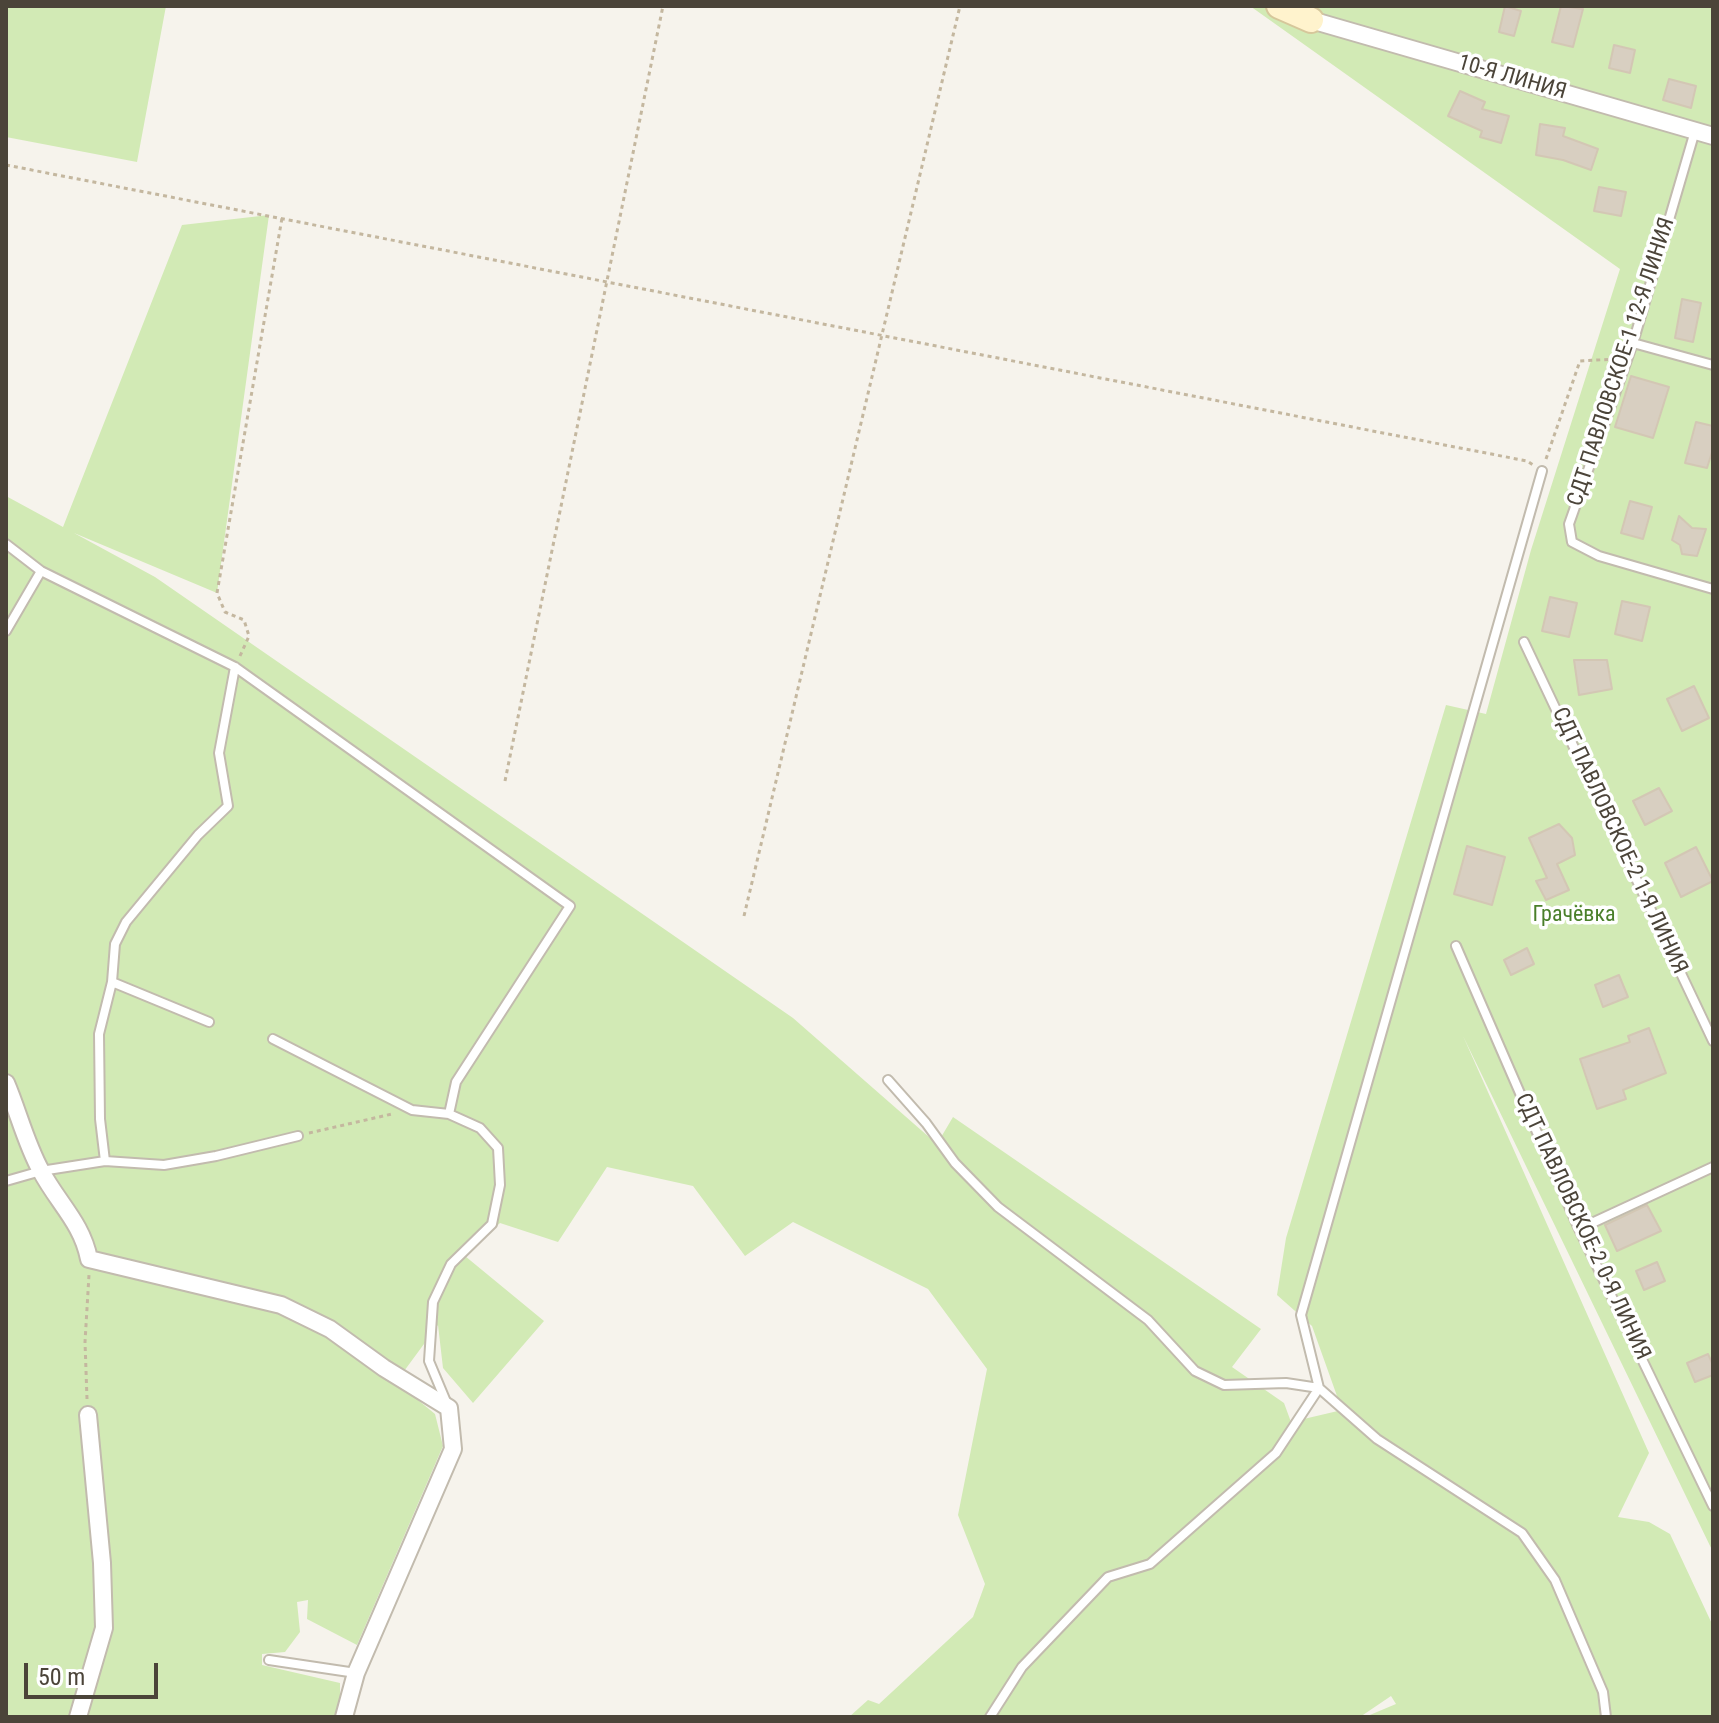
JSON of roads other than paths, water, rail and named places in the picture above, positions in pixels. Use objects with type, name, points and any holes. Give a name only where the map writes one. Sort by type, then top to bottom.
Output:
[{"type":"street","points":[[1279,6],[1313,13]]},
{"type":"street","name":"10-Я ЛИНИЯ","points":[[1313,13],[1713,136]]},
{"type":"street","points":[[6,1083],[41,1171],[76,1222],[85,1240],[89,1259],[281,1305],[330,1329],[384,1368],[449,1408],[453,1449],[356,1673],[344,1717]]},
{"type":"street","points":[[78,1717],[104,1628],[102,1563],[88,1415]]},
{"type":"lane","name":"СДТ ПАВЛОВСКОЕ-1 12-Я ЛИНИЯ","points":[[1695,131],[1633,343],[1569,524],[1572,542],[1599,556],[1713,589]]},
{"type":"lane","points":[[1633,343],[1713,365]]},
{"type":"lane","points":[[990,1717],[1022,1667],[1108,1577],[1150,1564],[1276,1453],[1319,1388],[1301,1315],[1542,471]]},
{"type":"lane","points":[[6,544],[41,571],[235,667],[570,906],[456,1082],[449,1114]]},
{"type":"lane","points":[[6,631],[41,571]]},
{"type":"lane","name":"СДТ ПАВЛОВСКОЕ-2 1-Я ЛИНИЯ","points":[[1524,642],[1713,1041]]},
{"type":"lane","points":[[105,1161],[100,1119],[99,1034],[112,982],[115,944],[126,922],[198,835],[228,806],[219,753],[235,667]]},
{"type":"lane","name":"СДТ ПАВЛОВСКОЕ-2 0-Я ЛИНИЯ","points":[[1456,946],[1579,1229],[1713,1506]]},
{"type":"lane","points":[[112,982],[209,1022]]},
{"type":"lane","points":[[273,1039],[412,1110],[449,1114],[480,1128],[498,1148],[500,1185],[492,1224],[451,1264],[433,1302],[429,1361],[449,1408]]},
{"type":"lane","points":[[888,1080],[926,1123],[955,1163],[998,1207],[1148,1320],[1195,1371],[1224,1385],[1286,1383],[1319,1388],[1377,1439],[1522,1533],[1555,1580],[1603,1692],[1606,1717]]},
{"type":"lane","points":[[6,1181],[41,1171],[105,1161],[164,1165],[298,1136]]},
{"type":"lane","points":[[1579,1229],[1713,1167]]},
{"type":"lane","points":[[269,1660],[356,1673]]},
{"type":"park label","name":"Грачёвка","points":[[1574,915]]}]
